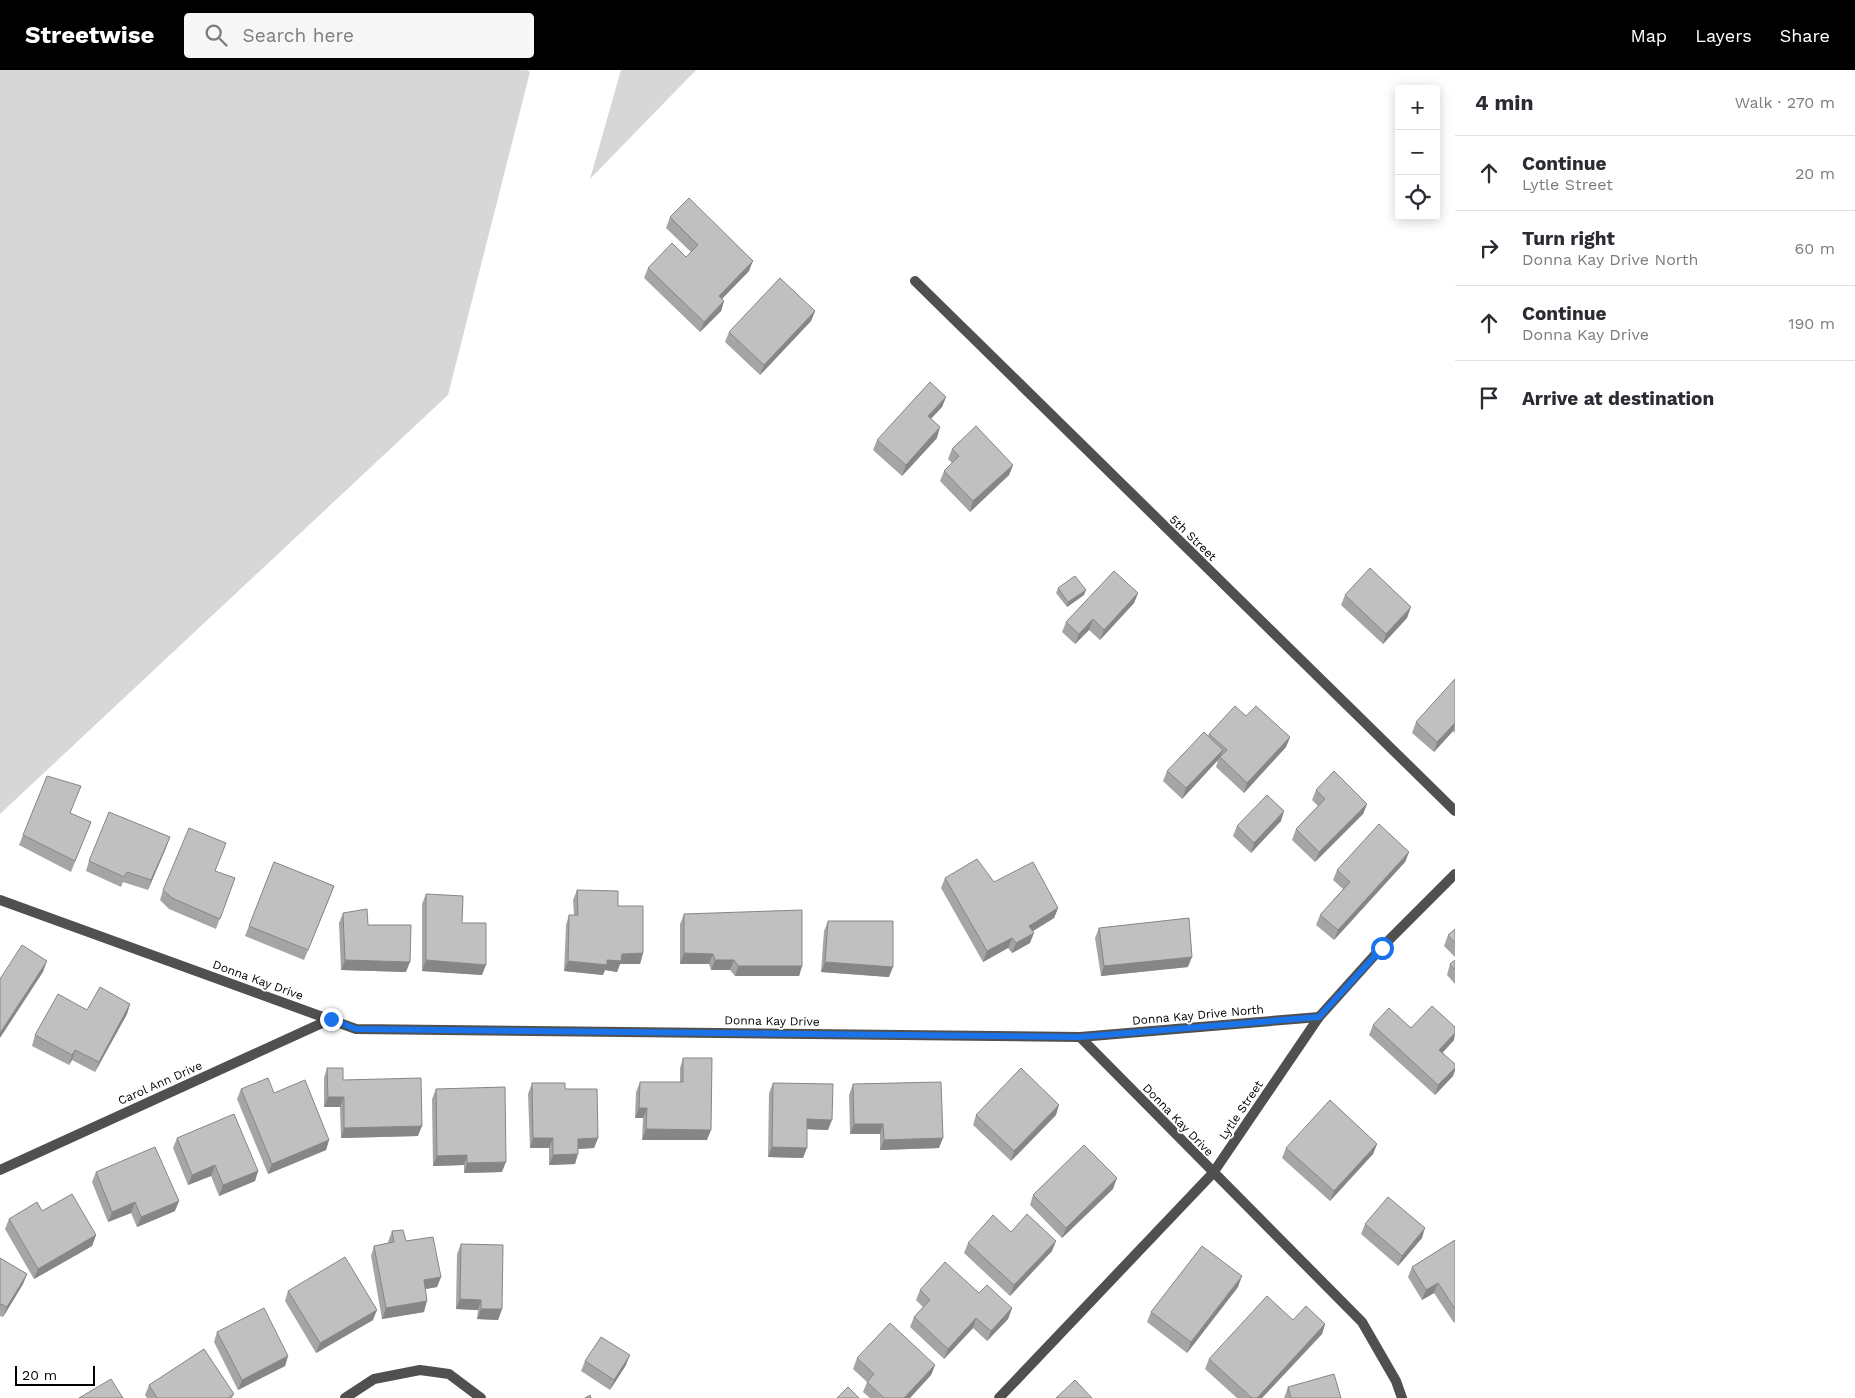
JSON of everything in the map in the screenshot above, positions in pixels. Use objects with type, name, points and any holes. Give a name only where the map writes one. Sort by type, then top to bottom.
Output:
[{"type":"street","name":"5th Street","points":[[915,281],[1455,811]]},
{"type":"street","name":"Lytle Street","points":[[999,1398],[1213,1173],[1319,1017],[1382,948],[1455,874]]},
{"type":"street","name":"Donna Kay Drive","points":[[0,900],[356,1029],[1080,1037],[1362,1322],[1396,1381],[1402,1398]]},
{"type":"street","name":"Donna Kay Drive North","points":[[1080,1037],[1319,1017]]},
{"type":"street","name":"Carol Ann Drive","points":[[0,1170],[331,1019]]},
{"type":"street","points":[[345,1398],[374,1379],[420,1370],[449,1374],[480,1398]]},
{"type":"shaded area","points":[[0,70],[527,70],[530,72],[448,395],[0,814]]},
{"type":"shaded area","points":[[621,70],[696,70],[590,179]]},
{"type":"building","points":[[689,198],[753,261],[719,296],[724,301],[704,322],[648,268],[672,243],[686,257],[698,245],[670,217]]},
{"type":"building","points":[[780,278],[815,311],[764,365],[729,332]]},
{"type":"building","points":[[930,382],[946,397],[928,416],[940,427],[906,465],[877,440]]},
{"type":"building","points":[[976,426],[1013,465],[973,501],[944,471],[959,456],[952,449]]},
{"type":"building","points":[[1370,568],[1411,607],[1386,634],[1345,595]]},
{"type":"building","points":[[1114,571],[1138,593],[1104,630],[1093,619],[1079,634],[1066,622]]},
{"type":"building","points":[[1075,576],[1086,590],[1068,602],[1058,588]]},
{"type":"building","points":[[1455,679],[1455,723],[1437,742],[1416,722]]},
{"type":"building","points":[[1235,706],[1246,716],[1256,706],[1290,737],[1247,783],[1220,757],[1227,750],[1209,734]]},
{"type":"building","points":[[1204,732],[1223,750],[1186,788],[1167,771]]},
{"type":"building","points":[[1334,771],[1367,804],[1319,852],[1296,829],[1325,799],[1316,790]]},
{"type":"building","points":[[47,776],[81,786],[70,813],[91,822],[75,861],[23,835]]},
{"type":"building","points":[[1267,795],[1284,811],[1254,843],[1237,826]]},
{"type":"building","points":[[109,812],[170,837],[151,880],[127,872],[124,877],[89,861]]},
{"type":"building","points":[[1379,824],[1409,852],[1338,930],[1320,915],[1350,882],[1337,870]]},
{"type":"building","points":[[189,828],[226,843],[215,871],[235,878],[220,919],[172,898],[163,890]]},
{"type":"building","points":[[977,859],[994,882],[1033,862],[1058,908],[1029,926],[1034,933],[1016,943],[1012,938],[987,951],[945,878]]},
{"type":"building","points":[[274,862],[334,886],[308,950],[249,926]]},
{"type":"building","points":[[577,890],[618,891],[618,906],[643,906],[643,953],[622,954],[621,961],[607,960],[607,965],[568,961],[569,915],[578,915]]},
{"type":"building","points":[[426,894],[463,896],[462,923],[486,923],[486,965],[426,960]]},
{"type":"building","points":[[367,909],[368,925],[411,925],[410,962],[345,960],[343,913]]},
{"type":"building","points":[[802,910],[802,966],[738,966],[734,960],[715,960],[713,954],[684,953],[684,914]]},
{"type":"building","points":[[1189,918],[1192,957],[1104,966],[1099,928]]},
{"type":"building","points":[[828,921],[893,921],[893,967],[825,962]]},
{"type":"building","points":[[1455,929],[1455,943],[1448,935]]},
{"type":"building","points":[[22,945],[47,961],[0,1033],[0,979]]},
{"type":"building","points":[[1455,960],[1455,970],[1450,964]]},
{"type":"building","points":[[100,987],[130,1004],[99,1062],[75,1050],[72,1055],[35,1035],[58,994],[87,1010]]},
{"type":"building","points":[[1432,1006],[1455,1027],[1455,1033],[1439,1050],[1455,1064],[1455,1068],[1438,1085],[1373,1025],[1389,1008],[1411,1028]]},
{"type":"building","points":[[683,1058],[712,1058],[711,1130],[646,1129],[647,1108],[639,1108],[640,1082],[683,1082]]},
{"type":"building","points":[[327,1068],[343,1068],[343,1080],[421,1078],[422,1126],[344,1128],[344,1097],[328,1097]]},
{"type":"building","points":[[1021,1068],[1059,1105],[1014,1151],[976,1115]]},
{"type":"building","points":[[268,1078],[274,1093],[305,1080],[329,1140],[272,1164],[241,1089]]},
{"type":"building","points":[[941,1082],[943,1138],[884,1140],[883,1124],[854,1124],[853,1084]]},
{"type":"building","points":[[532,1083],[565,1083],[565,1089],[597,1089],[598,1138],[578,1139],[578,1154],[553,1155],[553,1138],[533,1138]]},
{"type":"building","points":[[773,1083],[833,1084],[832,1120],[807,1119],[807,1148],[772,1147]]},
{"type":"building","points":[[505,1087],[506,1162],[467,1163],[467,1155],[437,1156],[436,1089]]},
{"type":"building","points":[[1330,1100],[1377,1144],[1334,1191],[1286,1148]]},
{"type":"building","points":[[234,1114],[258,1171],[223,1185],[215,1165],[192,1175],[177,1138]]},
{"type":"building","points":[[1084,1145],[1117,1178],[1066,1228],[1033,1195]]},
{"type":"building","points":[[155,1147],[179,1201],[141,1217],[135,1202],[112,1212],[96,1172]]},
{"type":"building","points":[[72,1194],[96,1235],[38,1269],[9,1219],[37,1202],[42,1211]]},
{"type":"building","points":[[1388,1197],[1425,1228],[1402,1256],[1365,1224]]},
{"type":"building","points":[[1027,1214],[1056,1241],[1014,1285],[968,1243],[993,1215],[1011,1232]]},
{"type":"building","points":[[403,1230],[406,1241],[433,1237],[441,1277],[424,1280],[427,1301],[386,1308],[374,1246],[394,1242],[392,1231]]},
{"type":"building","points":[[1455,1240],[1455,1309],[1438,1283],[1426,1290],[1412,1267]]},
{"type":"building","points":[[461,1244],[503,1245],[502,1309],[481,1309],[481,1300],[460,1299]]},
{"type":"building","points":[[1202,1246],[1242,1276],[1191,1342],[1151,1312]]},
{"type":"building","points":[[345,1257],[377,1310],[320,1343],[288,1291]]},
{"type":"building","points":[[0,1258],[27,1274],[7,1307],[1,1304],[0,1306]]},
{"type":"building","points":[[945,1262],[979,1293],[987,1285],[1012,1308],[991,1331],[976,1318],[948,1349],[914,1317],[930,1300],[920,1290]]},
{"type":"building","points":[[1267,1296],[1293,1320],[1306,1306],[1325,1324],[1257,1398],[1252,1398],[1209,1359]]},
{"type":"building","points":[[264,1308],[288,1356],[242,1380],[217,1332]]},
{"type":"building","points":[[890,1323],[935,1365],[904,1398],[884,1398],[867,1382],[874,1374],[857,1358]]},
{"type":"building","points":[[601,1337],[630,1355],[614,1380],[585,1361]]},
{"type":"building","points":[[204,1349],[234,1394],[228,1398],[157,1398],[149,1385]]},
{"type":"building","points":[[1334,1374],[1341,1398],[1291,1398],[1288,1387]]},
{"type":"building","points":[[111,1379],[123,1398],[79,1398]]},
{"type":"building","points":[[1075,1380],[1092,1398],[1056,1398]]},
{"type":"building","points":[[848,1387],[859,1398],[837,1398]]},
{"type":"route","points":[[331,1019],[356,1029],[1080,1037],[1319,1017],[1382,948]]}]
